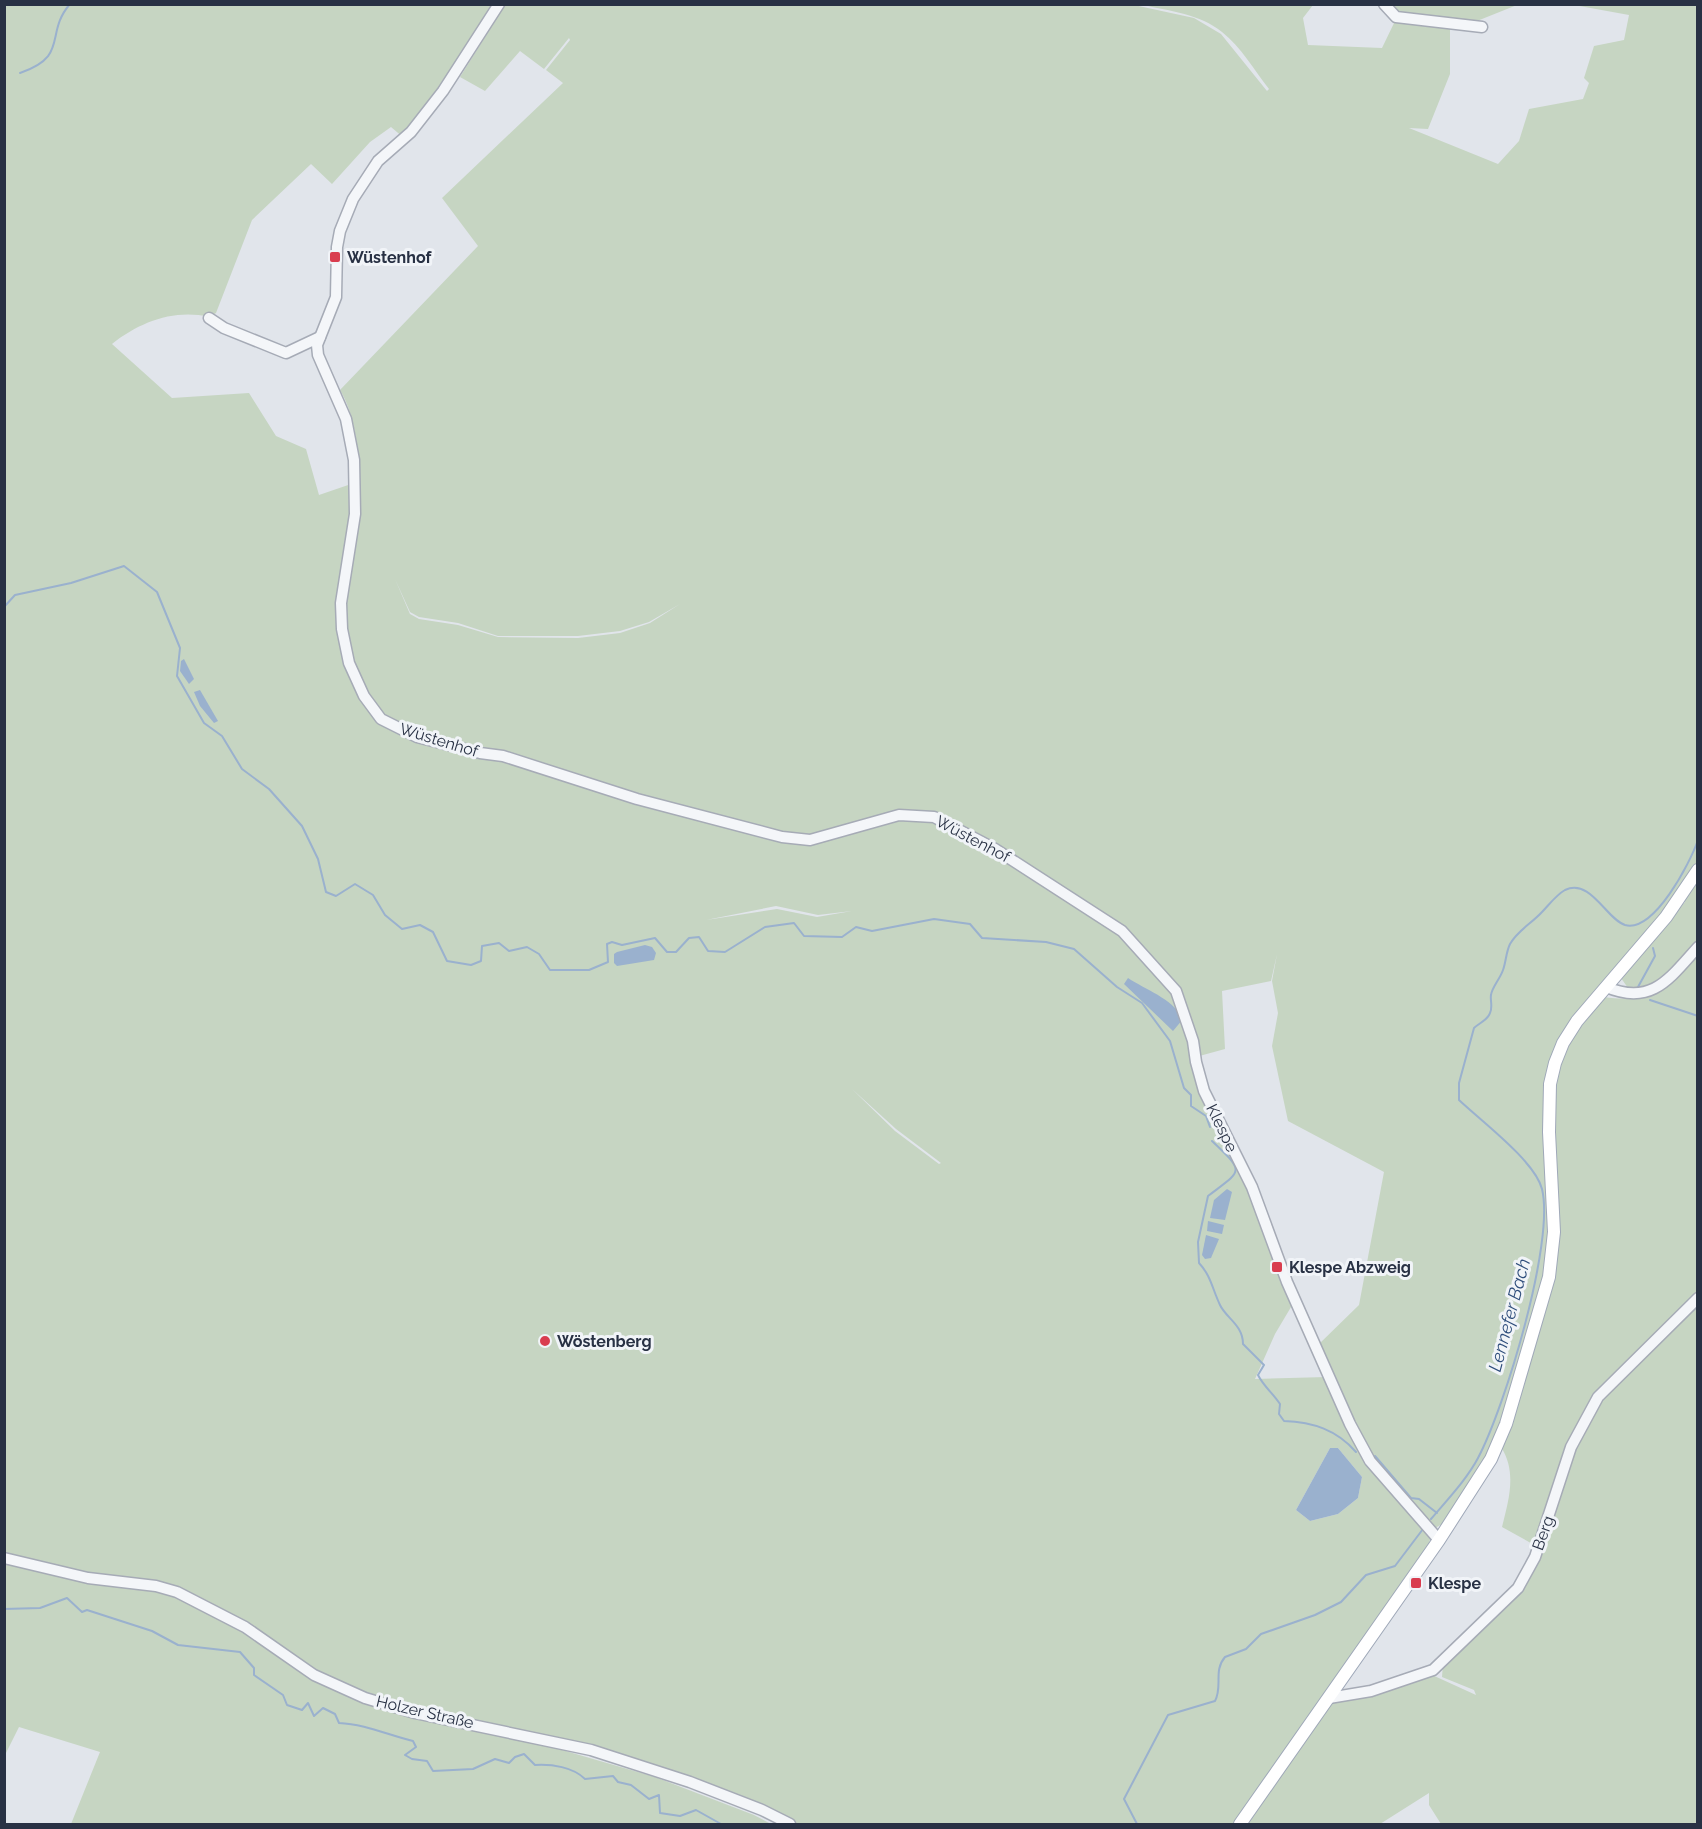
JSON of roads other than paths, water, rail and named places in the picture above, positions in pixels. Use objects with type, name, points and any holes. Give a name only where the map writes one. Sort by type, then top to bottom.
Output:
[{"type":"main road","points":[[1240,1824],[1439,1540],[1491,1459],[1506,1424],[1531,1345],[1549,1277],[1554,1232],[1549,1131],[1550,1084],[1563,1043],[1577,1021],[1666,917],[1698,870]]},
{"type":"street","name":"Wüstenhof","points":[[499,4],[443,91],[411,132],[378,160],[353,200],[340,231],[337,247],[336,297],[317,345],[318,355],[346,419],[354,460],[355,514],[341,603],[342,629],[349,663],[364,696],[381,718],[417,736],[526,762],[637,799],[782,837],[810,840],[899,815],[934,817],[995,849],[1105,917],[1143,951],[1176,991]]},
{"type":"street","points":[[1384,4],[1396,17],[1482,27]]},
{"type":"street","points":[[209,318],[224,328],[286,353],[320,338]]},
{"type":"street","points":[[1606,987],[1625,995],[1654,989],[1672,975],[1698,947]]},
{"type":"street","name":"Klespe","points":[[1176,991],[1193,1041],[1204,1091],[1252,1187],[1287,1282],[1350,1424],[1370,1461],[1439,1540]]},
{"type":"street","name":"Berg","points":[[1329,1698],[1371,1691],[1433,1670],[1518,1588],[1535,1557],[1571,1447],[1598,1397],[1698,1298]]},
{"type":"street","name":"Holzer Straße","points":[[4,1558],[88,1578],[156,1586],[177,1592],[245,1628],[314,1675],[365,1698],[415,1713],[591,1750],[690,1782],[762,1810],[790,1824]]},
{"type":"water","points":[[184,659],[194,679],[189,684],[180,671],[181,661]]},
{"type":"water","points":[[200,690],[218,721],[214,723],[200,706],[194,692]]},
{"type":"water","points":[[645,945],[652,947],[656,953],[654,960],[617,966],[614,963],[614,954],[617,952]]},
{"type":"water","points":[[1128,978],[1166,1000],[1178,1012],[1183,1019],[1173,1031],[1124,984]]},
{"type":"water","points":[[1227,1189],[1232,1192],[1225,1220],[1210,1218],[1214,1200]]},
{"type":"water","points":[[1208,1221],[1224,1225],[1222,1234],[1207,1231]]},
{"type":"water","points":[[1206,1235],[1219,1239],[1211,1258],[1205,1259],[1202,1255]]},
{"type":"water","points":[[1330,1448],[1338,1448],[1362,1477],[1358,1498],[1338,1514],[1310,1521],[1296,1510]]},
{"type":"waterway","points":[[20,73],[35,66],[51,52],[58,25],[70,4]]},
{"type":"waterway","points":[[4,607],[15,595],[71,583],[124,566],[157,592],[180,648],[177,676],[204,723],[222,736],[242,769],[269,789],[302,826],[318,859],[326,892],[336,896],[355,884],[373,895],[385,915],[402,929],[420,925],[433,932],[447,961],[471,965],[481,961],[482,946],[499,943],[509,951],[527,947],[539,954],[550,970],[589,970],[608,962],[607,944],[612,942],[622,945],[655,938],[667,952],[676,952],[689,938],[699,937],[708,951],[725,952],[765,927],[794,923],[804,936],[842,937],[856,927],[872,931],[934,919],[970,924],[982,938],[1046,942],[1074,949],[1117,987],[1142,1003],[1170,1041],[1184,1088],[1191,1095],[1191,1106],[1206,1116],[1210,1127]]},
{"type":"waterway","name":"Lennefer Bach","points":[[1431,1519],[1468,1474],[1478,1458],[1501,1402],[1514,1364],[1535,1284],[1544,1214],[1542,1189],[1529,1166],[1459,1100],[1459,1083],[1474,1028],[1490,1013],[1492,992],[1503,970],[1510,944],[1559,895],[1565,890],[1574,888],[1583,890],[1618,921],[1625,925],[1636,925],[1659,908],[1679,879],[1698,840]]},
{"type":"waterway","points":[[1638,987],[1655,956],[1653,948]]},
{"type":"waterway","points":[[1650,1000],[1698,1016]]},
{"type":"waterway","points":[[1212,1141],[1230,1159],[1236,1171],[1228,1181],[1208,1196],[1198,1242],[1199,1263],[1209,1278],[1223,1310],[1240,1332],[1243,1344],[1264,1365],[1258,1375],[1280,1404],[1279,1414],[1284,1421],[1315,1425],[1341,1438],[1356,1452]]},
{"type":"waterway","points":[[1375,1456],[1411,1498],[1419,1499],[1437,1513]]},
{"type":"waterway","name":"Lennefer Bach","points":[[1137,1824],[1124,1799],[1168,1715],[1215,1701],[1221,1662],[1225,1657],[1246,1649],[1261,1634],[1315,1615],[1341,1602],[1366,1575],[1395,1566],[1423,1529]]},
{"type":"waterway","points":[[4,1609],[40,1608],[67,1598],[82,1612],[87,1610],[152,1631],[178,1645],[240,1652],[254,1668],[254,1675],[283,1695],[287,1705],[302,1710],[308,1703],[314,1716],[323,1708],[335,1714],[339,1723],[413,1741],[416,1747],[405,1755],[412,1759],[427,1761],[433,1771],[473,1769],[495,1759],[509,1763],[515,1757],[524,1754],[535,1765],[562,1767],[585,1779],[613,1776],[618,1782],[631,1785],[649,1799],[659,1795],[660,1813],[680,1816],[696,1810],[721,1824]]},
{"type":"place","name":"Wüstenhof","points":[[335,257]]},
{"type":"place","name":"Klespe Abzweig","points":[[1277,1267]]},
{"type":"place","name":"Wöstenberg","points":[[545,1341]]},
{"type":"place","name":"Klespe","points":[[1416,1583]]}]
